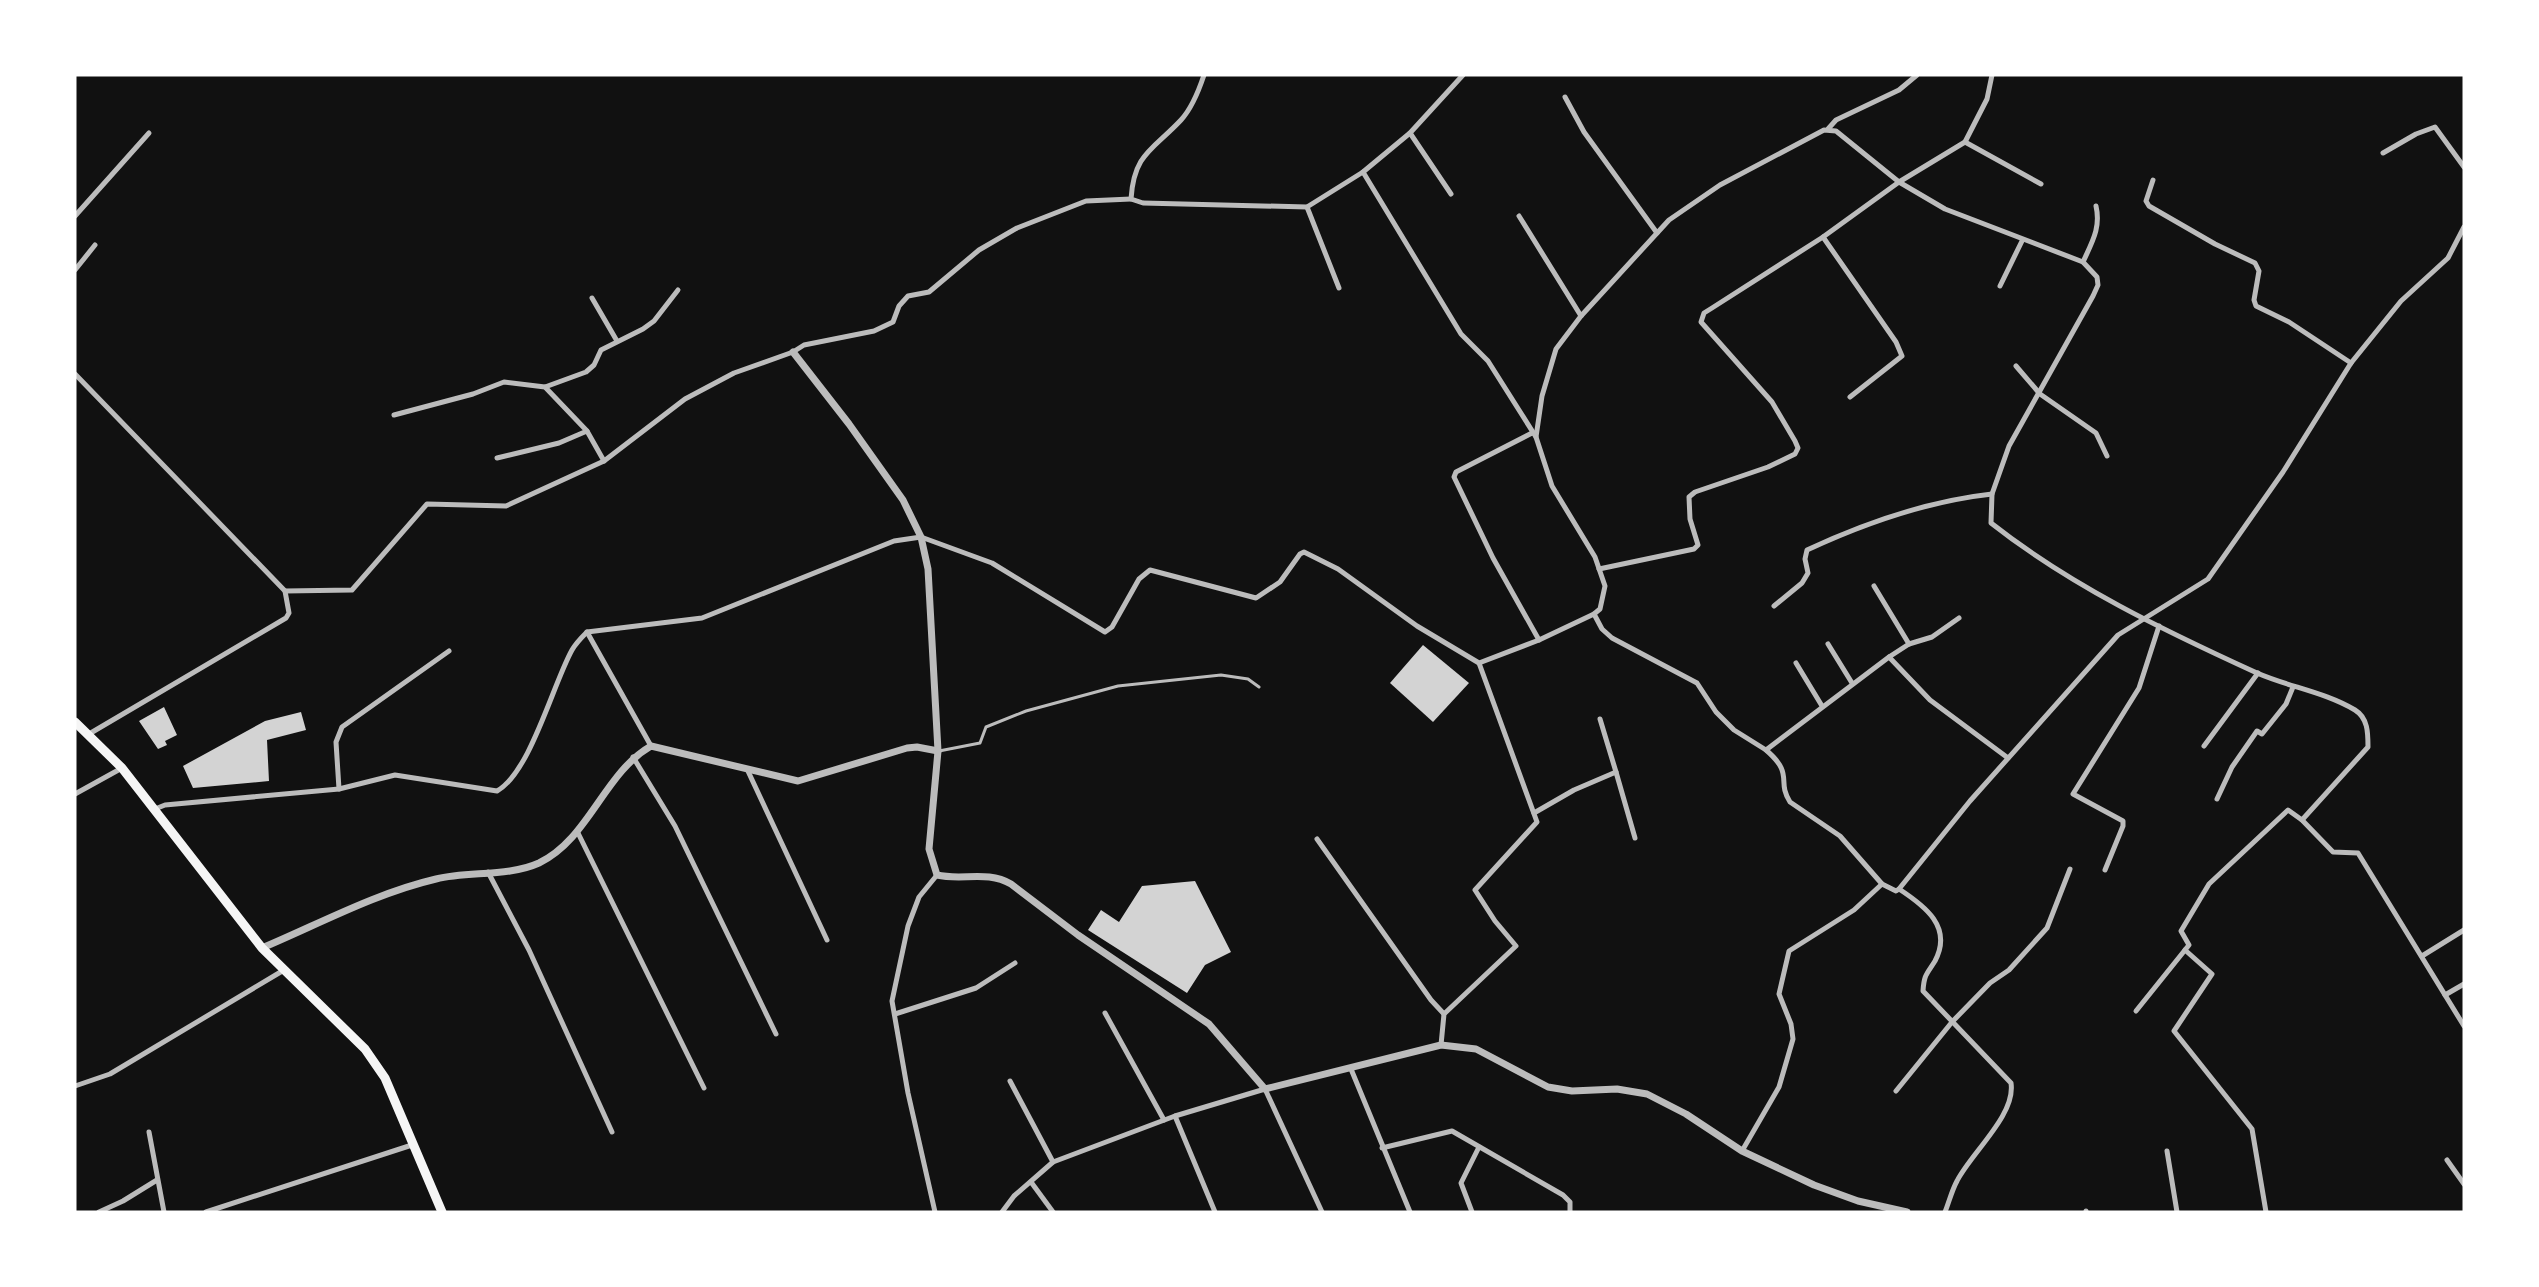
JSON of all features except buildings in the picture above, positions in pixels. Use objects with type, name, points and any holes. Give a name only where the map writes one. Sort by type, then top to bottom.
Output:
[{"type":"main road","points":[[75,722],[122,768],[262,948],[342,1023],[365,1048],[385,1078],[442,1212]]},
{"type":"street","points":[[1131,199],[1132,177],[1148,148],[1182,119],[1198,93],[1204,75]]},
{"type":"street","points":[[285,591],[352,590],[427,504],[506,506],[604,461],[686,399],[734,373],[793,352],[804,345],[874,331],[893,322],[899,306],[908,296],[929,292],[980,250],[1017,228],[1086,201],[1131,199],[1143,203],[1307,207],[1363,172],[1410,133],[1462,75]]},
{"type":"street","points":[[1534,435],[1542,396],[1556,349],[1581,316],[1670,220],[1702,195],[1828,129],[1836,120],[1899,90],[1917,75]]},
{"type":"street","points":[[1599,569],[1694,549],[1698,545],[1690,519],[1689,497],[1695,492],[1768,467],[1795,454],[1798,448],[1796,441],[1772,402],[1701,322],[1704,313],[1823,237],[1899,182],[1965,142],[1987,99],[1992,75]]},
{"type":"street","points":[[1565,97],[1584,132],[1657,234]]},
{"type":"street","points":[[2383,153],[2416,134],[2435,127],[2464,167]]},
{"type":"street","points":[[1828,129],[1836,131],[1899,182],[1945,209],[2022,241],[2083,261],[2097,277],[2098,285],[2040,394],[2009,446],[1992,494],[1991,523],[2063,574],[2146,620],[2258,674],[2293,687],[2322,694],[2358,711],[2368,728],[2368,747],[2302,820]]},
{"type":"street","points":[[75,216],[149,133]]},
{"type":"street","points":[[1410,133],[1451,194]]},
{"type":"street","points":[[1965,142],[2041,184]]},
{"type":"street","points":[[1363,172],[1461,334],[1488,360],[1534,435],[1552,486],[1595,557],[1605,586],[1604,599],[1600,609],[1594,614],[1539,640],[1479,663]]},
{"type":"street","points":[[2153,180],[2146,201],[2149,206],[2215,244],[2255,263],[2259,271],[2254,300],[2256,306],[2289,322],[2351,363]]},
{"type":"street","points":[[2083,261],[2097,233],[2099,221],[2096,206]]},
{"type":"street","points":[[1307,207],[1339,288]]},
{"type":"street","points":[[1519,216],[1581,316]]},
{"type":"street","points":[[1594,614],[1602,629],[1612,638],[1697,683],[1716,712],[1734,730],[1767,750],[1781,762],[1785,777],[1784,794],[1790,802],[1840,836],[1882,884],[1896,891],[2008,758],[2118,635],[2146,620],[2208,579],[2283,472],[2351,363],[2401,301],[2448,258],[2464,227]]},
{"type":"street","points":[[1823,237],[1896,342],[1902,356],[1850,397]]},
{"type":"street","points":[[2000,286],[2022,241]]},
{"type":"street","points":[[75,270],[95,245]]},
{"type":"street","points":[[394,415],[473,394],[504,382],[545,387],[586,372],[594,365],[601,350],[654,321],[678,290]]},
{"type":"street","points":[[592,298],[617,341]]},
{"type":"street","points":[[793,352],[849,424],[903,500],[921,537],[928,569],[938,751],[929,849],[937,874]]},
{"type":"street","points":[[2016,366],[2040,394],[2096,433],[2107,456]]},
{"type":"street","points":[[75,374],[285,591],[289,613],[286,618],[89,734]]},
{"type":"street","points":[[545,387],[587,431],[604,461]]},
{"type":"street","points":[[497,458],[559,443],[587,431]]},
{"type":"street","points":[[1534,435],[1456,472],[1454,477],[1493,558],[1539,640]]},
{"type":"street","points":[[1774,606],[1802,583],[1808,573],[1805,559],[1807,550],[1858,526],[1963,497],[1992,494]]},
{"type":"street","points":[[155,809],[165,804],[339,789],[395,775],[497,791],[511,780],[534,736],[573,648],[587,632],[702,618],[894,541],[921,537],[992,563],[1105,632],[1112,627],[1139,579],[1150,570],[1256,597],[1280,582],[1300,554],[1304,552],[1338,569],[1417,626],[1479,663],[1537,822],[1475,890],[1495,921],[1516,946],[1444,1014],[1441,1046]]},
{"type":"street","points":[[1874,586],[1909,644]]},
{"type":"street","points":[[1767,750],[1889,657],[1909,644],[1932,637],[1959,618]]},
{"type":"street","points":[[2104,870],[2124,826],[2122,820],[2073,794],[2139,688],[2159,626]]},
{"type":"street","points":[[587,632],[651,746]]},
{"type":"street","points":[[1828,644],[1852,683]]},
{"type":"street","points":[[339,789],[336,742],[342,727],[449,651]]},
{"type":"street","points":[[1889,657],[1930,700],[2008,758]]},
{"type":"street","points":[[1796,663],[1822,706]]},
{"type":"street","points":[[2204,746],[2258,674]]},
{"type":"street","points":[[2217,799],[2232,766],[2257,731],[2262,734],[2286,704],[2293,687]]},
{"type":"street","points":[[1600,719],[1635,838]]},
{"type":"street","points":[[262,948],[393,892],[437,878],[522,869],[539,863],[553,854],[577,831],[633,757],[651,746],[798,781],[907,748],[917,747],[938,751]]},
{"type":"street","points":[[633,757],[675,826],[776,1034]]},
{"type":"street","points":[[75,794],[122,768]]},
{"type":"street","points":[[747,769],[827,940]]},
{"type":"street","points":[[1534,813],[1574,790],[1616,772]]},
{"type":"street","points":[[2136,1011],[2189,945],[2181,931],[2209,884],[2288,810],[2302,820],[2333,852],[2358,853],[2464,1026]]},
{"type":"street","points":[[577,831],[704,1088]]},
{"type":"street","points":[[1317,839],[1431,1000],[1444,1014]]},
{"type":"street","points":[[1896,1091],[1952,1022],[1990,983],[2009,970],[2047,928],[2070,869]]},
{"type":"street","points":[[488,872],[528,950],[612,1132]]},
{"type":"street","points":[[935,1212],[908,1093],[892,1001],[908,926],[919,897],[937,874]]},
{"type":"street","points":[[937,874],[947,878],[987,876],[999,878],[1011,884],[1078,935],[1209,1024],[1265,1089],[1322,1212]]},
{"type":"street","points":[[1742,1151],[1779,1087],[1793,1039],[1791,1024],[1779,994],[1789,951],[1854,910],[1882,884]]},
{"type":"street","points":[[1899,889],[1923,905],[1937,921],[1941,942],[1935,960],[1924,976],[1923,991],[1992,1060],[2011,1083],[2013,1093],[2008,1108],[1957,1181],[1945,1212]]},
{"type":"street","points":[[2422,956],[2464,930]]},
{"type":"street","points":[[2185,950],[2212,974],[2174,1031],[2252,1129],[2266,1212]]},
{"type":"street","points":[[895,1014],[976,988],[1015,963]]},
{"type":"street","points":[[75,1086],[110,1074],[284,970]]},
{"type":"street","points":[[2445,995],[2464,984]]},
{"type":"street","points":[[1105,1013],[1164,1120]]},
{"type":"street","points":[[1002,1212],[1014,1196],[1053,1162],[1164,1120],[1265,1089],[1441,1046],[1476,1049],[1548,1087],[1572,1091],[1617,1089],[1647,1094],[1686,1114],[1742,1151],[1814,1185],[1858,1201],[1907,1212]]},
{"type":"street","points":[[1351,1069],[1410,1212]]},
{"type":"street","points":[[1010,1081],[1053,1162]]},
{"type":"street","points":[[1175,1116],[1215,1212]]},
{"type":"street","points":[[1382,1148],[1452,1131],[1563,1195],[1570,1202],[1570,1212]]},
{"type":"street","points":[[149,1132],[164,1212]]},
{"type":"street","points":[[206,1212],[412,1145]]},
{"type":"street","points":[[1472,1212],[1461,1183],[1479,1147]]},
{"type":"street","points":[[2167,1151],[2177,1212]]},
{"type":"street","points":[[2447,1160],[2464,1184]]},
{"type":"street","points":[[99,1212],[123,1201],[157,1180]]},
{"type":"street","points":[[1031,1182],[1053,1212]]},
{"type":"street","points":[[236,1203],[240,1212]]},
{"type":"lane","points":[[938,751],[980,743],[986,727],[1026,711],[1118,686],[1221,675],[1248,679],[1259,687]]}]
